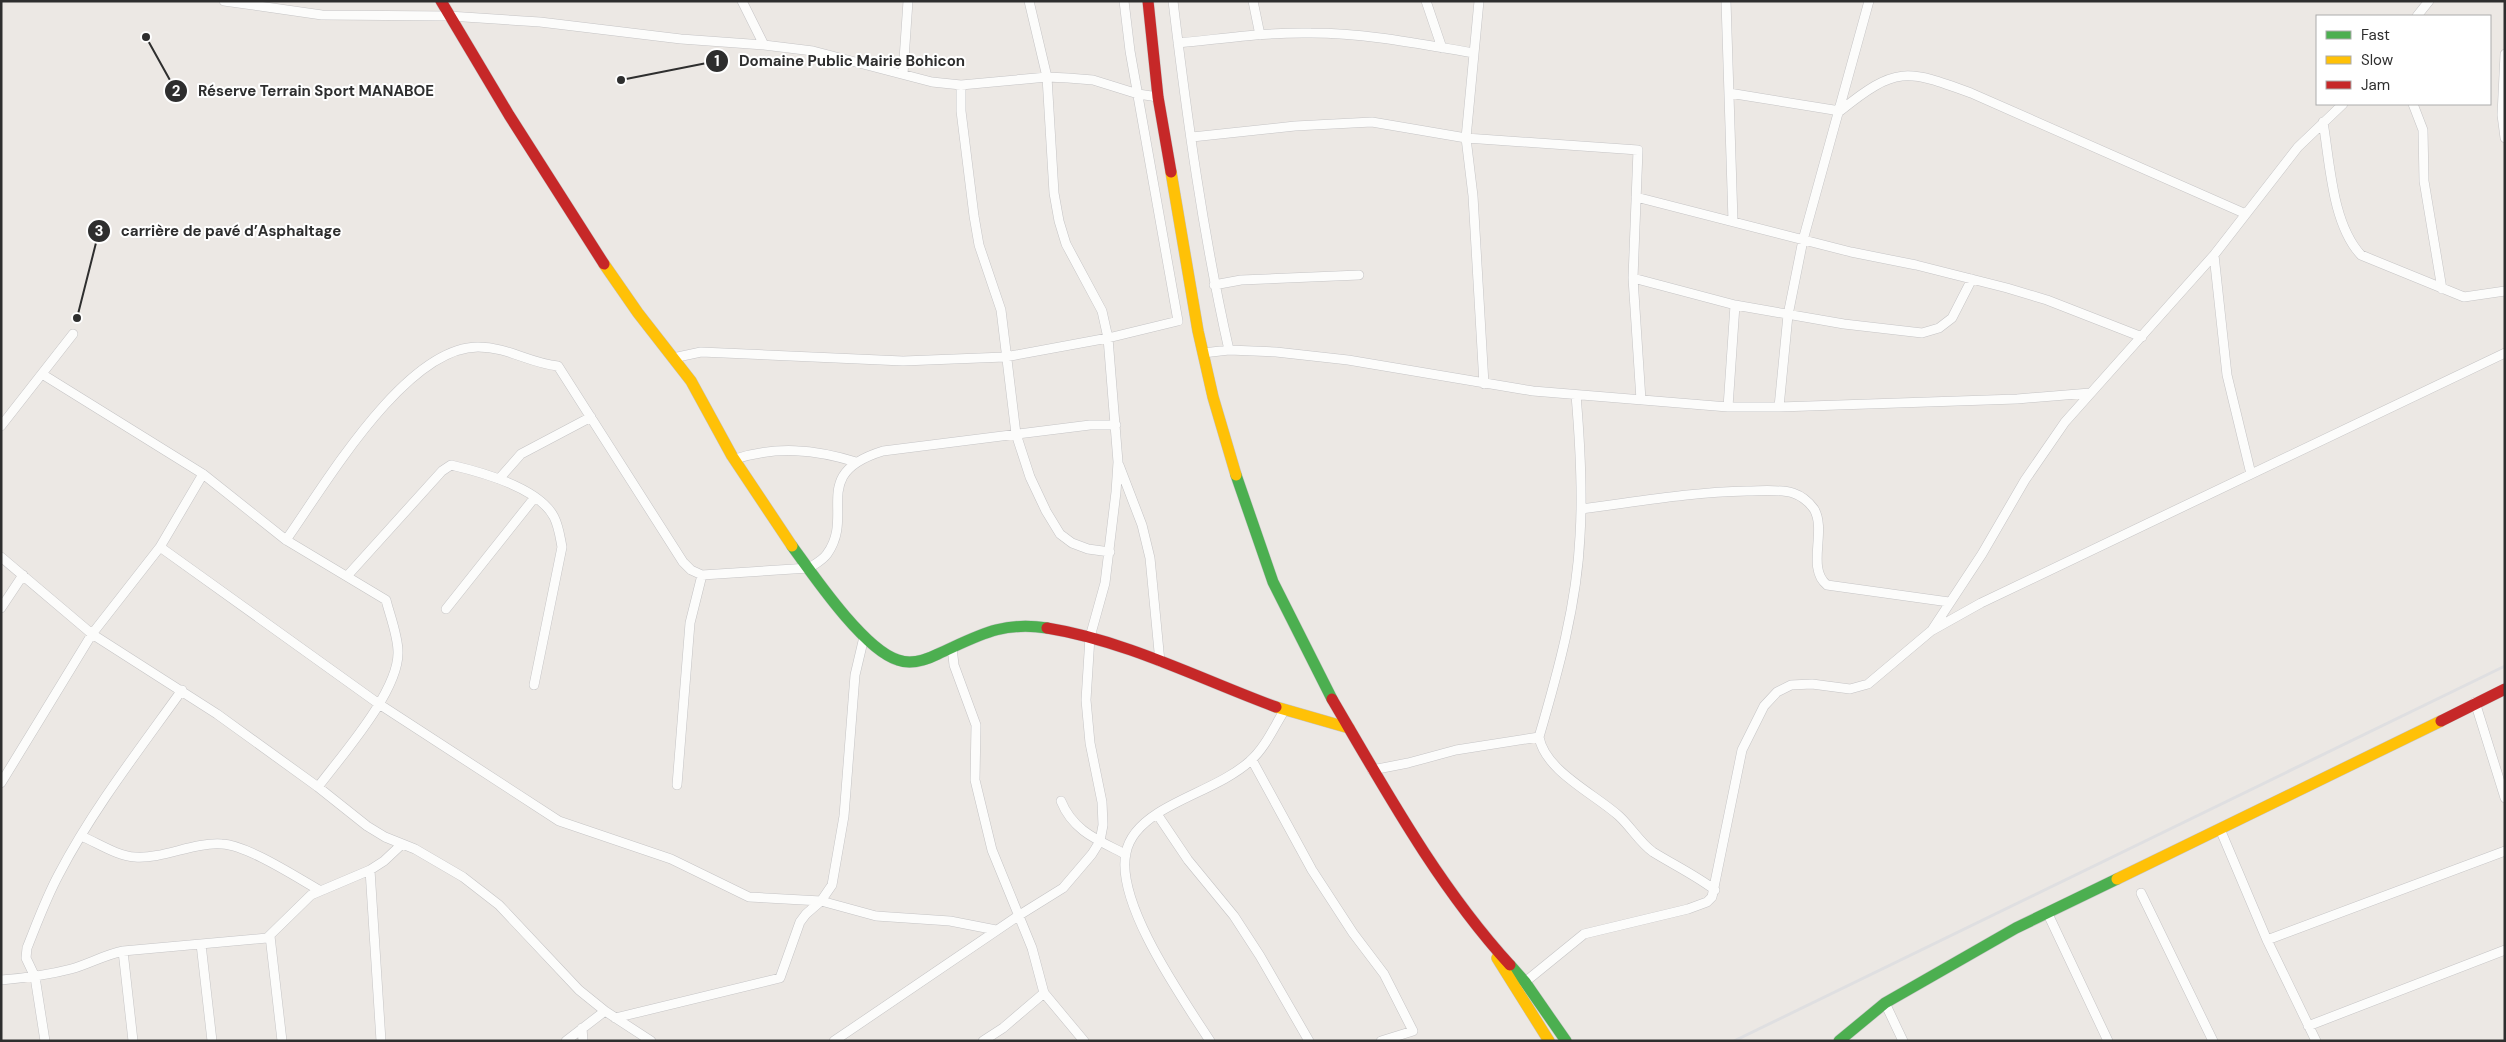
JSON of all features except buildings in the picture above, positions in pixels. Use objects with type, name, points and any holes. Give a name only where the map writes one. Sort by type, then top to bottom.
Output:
[{"type":"main road","points":[[441,1],[535,158],[630,303],[701,396],[719,434],[735,459],[809,568],[864,638],[880,651],[896,660],[909,662],[924,659],[952,648],[977,635],[1000,628],[1029,626],[1090,637],[1160,662],[1284,711],[1349,728]]},
{"type":"main road","points":[[1148,1],[1158,97],[1203,353],[1213,398],[1237,477],[1273,582],[1302,643],[1372,770],[1452,894],[1486,940],[1549,1041]]},
{"type":"main road","points":[[1839,1041],[1885,1003],[1940,969],[2047,912],[2505,688]]},
{"type":"main road","points":[[1486,940],[1525,982],[1566,1041]]},
{"type":"street","points":[[224,1],[322,15],[449,16],[540,22],[681,39],[764,45],[813,51],[932,82],[960,85],[1047,77],[1093,80],[1138,94],[1158,97]]},
{"type":"street","points":[[742,1],[764,45]]},
{"type":"street","points":[[903,74],[908,1]]},
{"type":"street","points":[[834,1041],[996,930],[1063,888],[1078,872],[1100,840],[1103,813],[1090,743],[1086,700],[1090,637],[1105,583],[1110,552],[1118,462],[1116,425],[1108,338],[1102,311],[1066,244],[1058,221],[1054,192],[1047,77],[1029,1]]},
{"type":"street","points":[[673,358],[701,352],[903,361],[1005,357],[1108,338],[1178,321],[1138,94],[1124,1]]},
{"type":"street","points":[[1173,1],[1214,285],[1229,350]]},
{"type":"street","points":[[1253,1],[1260,35]]},
{"type":"street","points":[[1426,1],[1442,48]]},
{"type":"street","points":[[1479,1],[1466,138],[1473,196],[1484,384]]},
{"type":"street","points":[[1726,1],[1733,221]]},
{"type":"street","points":[[1779,407],[1788,315],[1803,240],[1869,1]]},
{"type":"street","points":[[2418,15],[2429,1]]},
{"type":"street","points":[[1178,43],[1260,35],[1312,33],[1349,35],[1474,53]]},
{"type":"street","points":[[2505,54],[2502,84],[2505,138]]},
{"type":"street","points":[[1729,93],[1840,111],[1882,81],[1904,74],[1934,79],[1971,93],[2246,214]]},
{"type":"street","points":[[960,85],[961,111],[974,216],[979,245],[1001,310],[1005,357],[1016,434],[1030,477],[1046,511],[1060,534],[1072,543],[1088,549],[1110,552]]},
{"type":"street","points":[[1932,631],[1949,602],[1982,554],[2025,480],[2065,422],[2214,254],[2298,147],[2342,105]]},
{"type":"street","points":[[2413,105],[2423,130],[2424,181],[2442,289]]},
{"type":"street","points":[[1192,137],[1339,122],[1372,122],[1466,138],[1638,150],[1633,278],[1641,400]]},
{"type":"street","points":[[2323,122],[2332,179],[2343,225],[2350,244],[2361,255],[2442,289],[2464,296],[2505,291]]},
{"type":"street","points":[[1636,197],[1803,240],[1972,279],[2047,300],[2142,337]]},
{"type":"street","points":[[2214,254],[2226,375],[2251,474]]},
{"type":"street","points":[[1214,285],[1242,280],[1359,275]]},
{"type":"street","points":[[1633,278],[1735,306],[1922,334],[1939,328],[1952,318],[1972,279]]},
{"type":"street","points":[[1728,407],[1735,306]]},
{"type":"street","points":[[1,426],[73,334]]},
{"type":"street","points":[[286,540],[374,416],[418,372],[439,358],[458,350],[476,347],[497,348],[543,364],[558,366],[683,562],[691,570],[702,575],[809,568],[827,554],[832,546],[840,483],[846,472],[856,462],[883,451],[1090,425],[1116,425]]},
{"type":"street","points":[[1203,353],[1229,350],[1276,352],[1348,360],[1533,392],[1728,407],[2017,399],[2090,393]]},
{"type":"street","points":[[1525,982],[1584,934],[1703,904],[1712,897],[1715,890],[1742,750],[1764,706],[1777,692],[1791,685],[1812,684],[1850,689],[1868,684],[1932,631],[1981,603],[2505,354]]},
{"type":"street","points":[[42,374],[203,474],[286,540],[386,600],[398,652],[390,685],[379,704],[318,787]]},
{"type":"street","points":[[1576,395],[1580,446],[1580,538],[1566,635],[1539,737],[1544,754],[1550,761],[1619,816],[1652,851],[1686,870],[1715,890]]},
{"type":"street","points":[[499,479],[521,454],[591,417]]},
{"type":"street","points":[[735,459],[775,450],[801,450],[829,453],[856,462]]},
{"type":"street","points":[[1118,462],[1142,526],[1150,558],[1160,662]]},
{"type":"street","points":[[348,576],[446,468],[457,466],[499,479],[534,497],[554,515],[562,548],[534,685]]},
{"type":"street","points":[[1,783],[92,634],[160,548],[203,474]]},
{"type":"street","points":[[1581,509],[1713,492],[1772,491],[1793,493],[1811,504],[1817,514],[1818,572],[1822,581],[1827,585],[1949,602]]},
{"type":"street","points":[[446,609],[534,497]]},
{"type":"street","points":[[160,548],[379,704],[559,821],[671,859],[749,897],[821,901],[876,916],[950,921],[996,930]]},
{"type":"street","points":[[1,557],[92,634],[182,690],[318,787],[368,826],[400,845],[415,849],[439,862],[499,906],[579,990],[605,1011],[651,1041]]},
{"type":"street","points":[[1,608],[23,575]]},
{"type":"street","points":[[677,785],[690,623],[702,575]]},
{"type":"street","points":[[615,1018],[780,978],[800,922],[821,901],[832,885],[844,816],[855,675],[864,638]]},
{"type":"street","points":[[952,648],[954,665],[976,725],[975,780],[980,811],[992,850],[1032,948],[1044,993],[1084,1041]]},
{"type":"street","points":[[45,1041],[35,976],[26,958],[27,948],[59,874],[108,794],[182,690]]},
{"type":"street","points":[[2475,702],[2505,798]]},
{"type":"street","points":[[1210,1041],[1143,930],[1129,891],[1125,854],[1134,835],[1157,814],[1240,770],[1252,760],[1284,711]]},
{"type":"street","points":[[1372,770],[1408,763],[1456,750],[1539,737]]},
{"type":"street","points":[[1252,760],[1312,870],[1353,933],[1384,974],[1413,1031],[1381,1041]]},
{"type":"street","points":[[1061,801],[1073,823],[1082,831],[1125,854]]},
{"type":"street","points":[[1157,814],[1188,860],[1234,916],[1260,956],[1309,1041]]},
{"type":"street","points":[[2220,829],[2267,940],[2316,1041]]},
{"type":"street","points":[[82,836],[119,853],[133,857],[162,854],[210,845],[235,847],[319,890]]},
{"type":"street","points":[[1,980],[35,976],[72,968],[123,951],[261,939],[270,936],[302,902],[319,890],[342,883],[370,870],[384,861],[400,845]]},
{"type":"street","points":[[2267,940],[2505,851]]},
{"type":"street","points":[[370,870],[381,1041]]},
{"type":"street","points":[[2141,892],[2213,1041]]},
{"type":"street","points":[[2047,912],[2108,1041]]},
{"type":"street","points":[[270,936],[282,1041]]},
{"type":"street","points":[[201,944],[212,1041]]},
{"type":"street","points":[[2308,1026],[2505,950]]},
{"type":"street","points":[[123,951],[133,1041]]},
{"type":"street","points":[[983,1041],[1004,1028],[1044,993]]},
{"type":"street","points":[[1885,1003],[1903,1041]]},
{"type":"street","points":[[566,1041],[605,1011]]},
{"type":"street","points":[[582,1028],[583,1041]]},
{"type":"railway","points":[[1734,1041],[2505,666]]},
{"type":"traffic: fast","points":[[1236,475],[1273,582],[1332,699]]},
{"type":"traffic: fast","points":[[792,546],[855,627],[870,642],[898,660],[908,662],[923,660],[978,636],[1003,628],[1031,626],[1047,628]]},
{"type":"traffic: fast","points":[[1839,1041],[1885,1003],[2016,928],[2117,879]]},
{"type":"traffic: fast","points":[[1510,965],[1525,982],[1566,1041]]},
{"type":"traffic: slow","points":[[1171,172],[1198,331],[1213,397],[1236,475]]},
{"type":"traffic: slow","points":[[604,264],[638,313],[691,381],[732,456],[792,546]]},
{"type":"traffic: slow","points":[[1276,707],[1349,728]]},
{"type":"traffic: slow","points":[[2117,879],[2441,721]]},
{"type":"traffic: slow","points":[[1497,958],[1549,1041]]},
{"type":"traffic: jam","points":[[441,1],[509,115],[604,264]]},
{"type":"traffic: jam","points":[[1148,1],[1158,97],[1171,172]]},
{"type":"traffic: jam","points":[[1047,628],[1077,634],[1135,651],[1276,707]]},
{"type":"traffic: jam","points":[[2441,721],[2505,689]]},
{"type":"traffic: jam","points":[[1332,699],[1393,803],[1436,870],[1459,903],[1510,965]]},
{"type":"place","name":"Réserve Terrain Sport MANABOE","points":[[146,37]]},
{"type":"place","name":"Domaine Public Mairie Bohicon","points":[[621,80]]},
{"type":"place","name":"carrière de pavé d’Asphaltage","points":[[77,318]]}]
